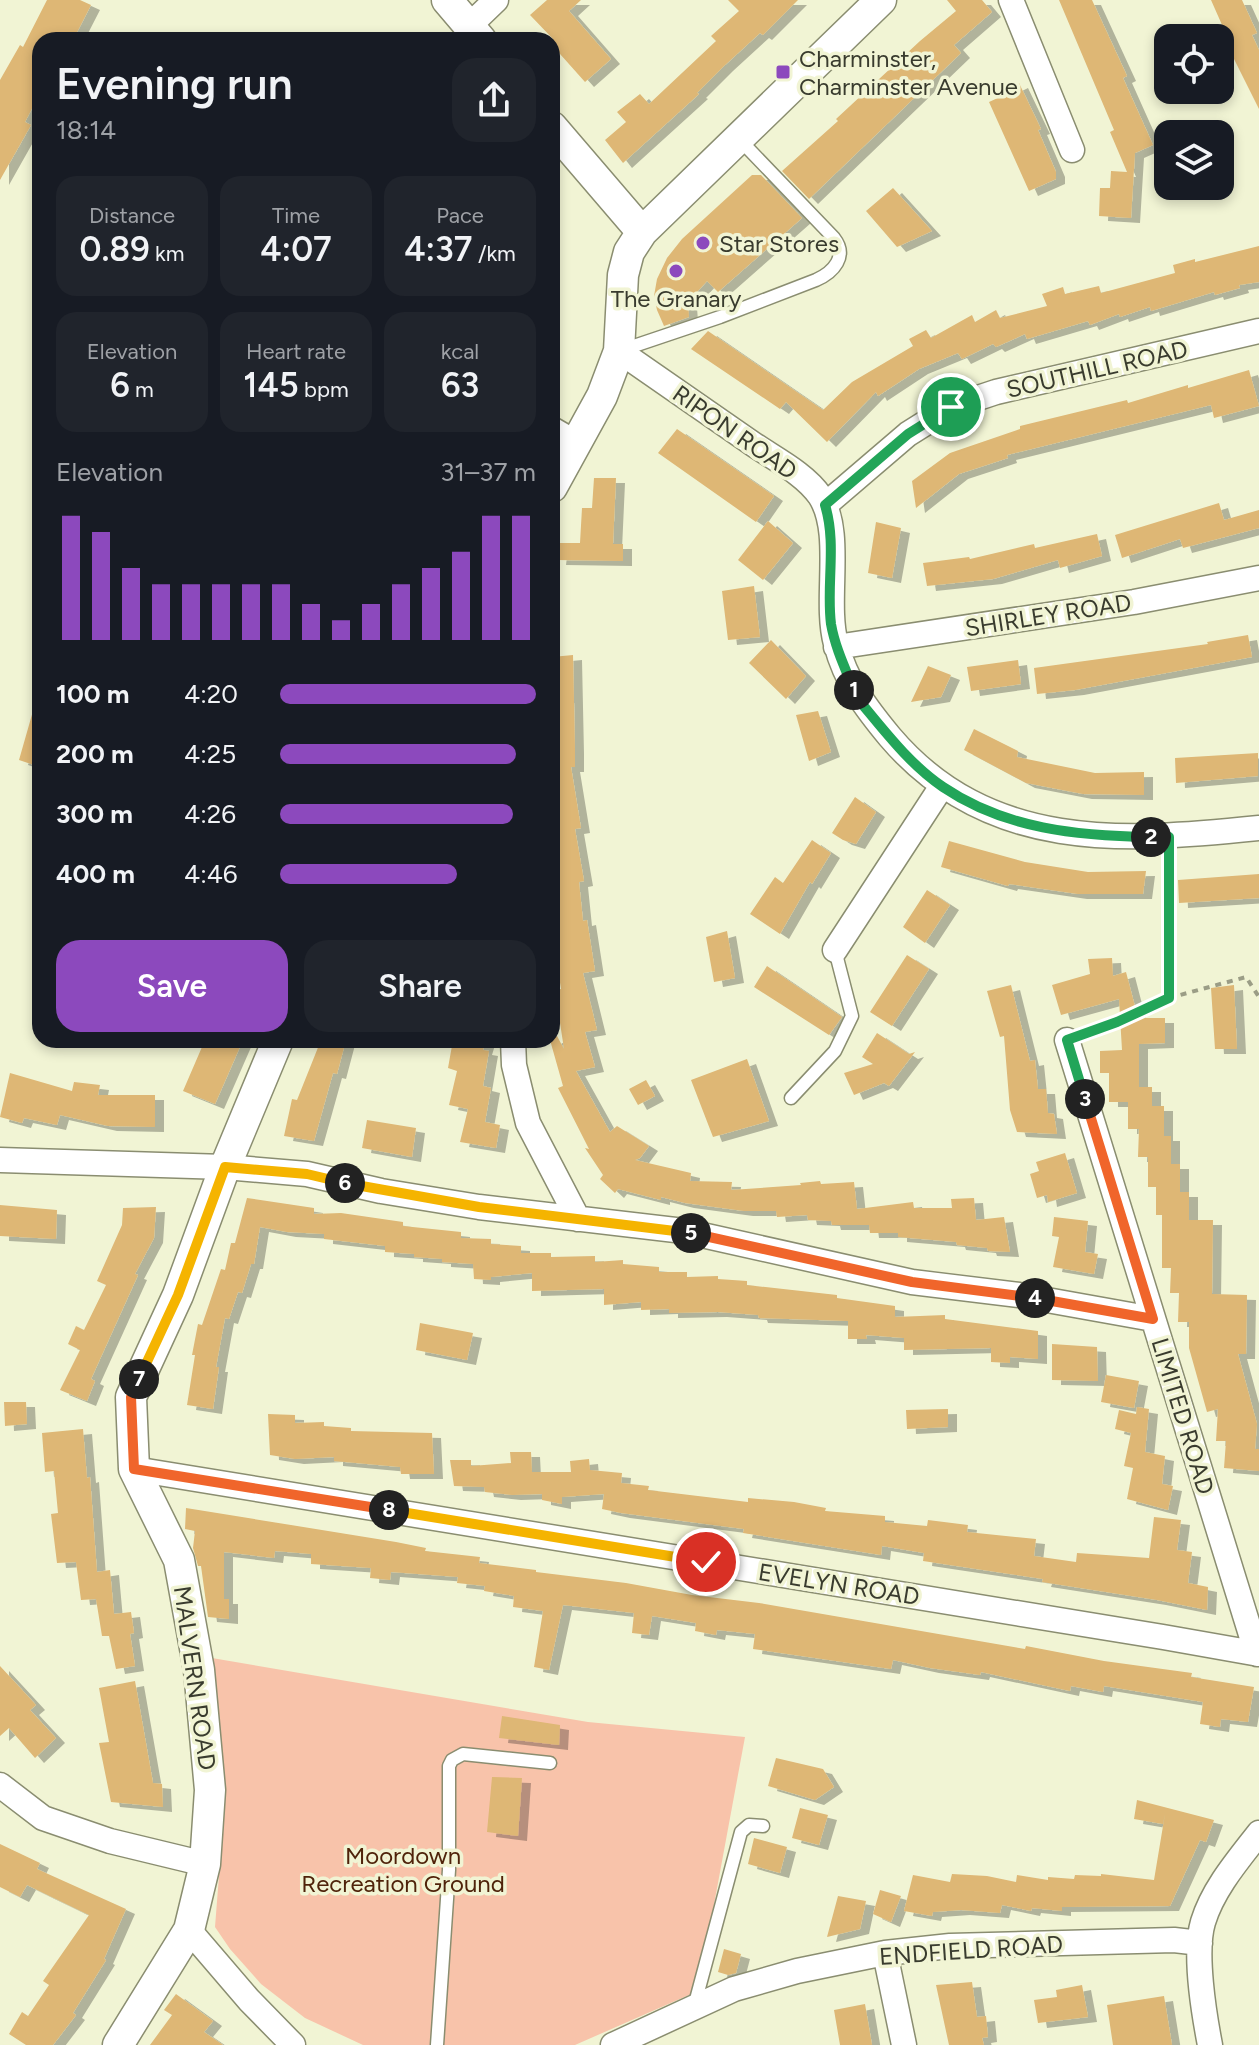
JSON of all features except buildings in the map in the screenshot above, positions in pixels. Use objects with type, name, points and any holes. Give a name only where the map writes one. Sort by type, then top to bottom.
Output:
[{"type":"street","points":[[447,0],[474,32]]},
{"type":"street","points":[[476,32],[496,0]]},
{"type":"street","points":[[564,436],[602,396],[619,351],[623,275],[629,252],[642,232],[881,0]]},
{"type":"street","points":[[1011,0],[1072,150]]},
{"type":"street","points":[[560,136],[642,232]]},
{"type":"street","name":"SOUTHILL ROAD","points":[[825,505],[908,434],[951,407],[996,392],[1259,331]]},
{"type":"street","name":"RIPON ROAD","points":[[619,351],[809,484],[825,505]]},
{"type":"street","points":[[825,505],[831,548],[831,622],[836,647],[857,698],[902,751],[942,786],[978,807],[1037,828],[1097,836],[1169,837],[1259,828]]},
{"type":"street","name":"SHIRLEY ROAD","points":[[836,647],[1134,602],[1259,578]]},
{"type":"street","points":[[835,950],[942,786]]},
{"type":"street","name":"LIMITED ROAD","points":[[1067,1040],[1258,1654]]},
{"type":"street","name":"MALVERN ROAD","points":[[118,2045],[189,1930],[205,1864],[210,1790],[199,1670],[179,1560],[134,1469],[131,1397],[178,1295],[225,1167],[275,1048]]},
{"type":"street","points":[[513,1048],[514,1065],[528,1123],[578,1219]]},
{"type":"street","points":[[0,1160],[225,1167],[307,1174],[381,1191],[479,1207],[684,1231],[912,1282],[1019,1295],[1153,1319]]},
{"type":"street","name":"EVELYN ROAD","points":[[134,1469],[1258,1654]]},
{"type":"street","points":[[0,1785],[43,1818],[110,1841],[205,1864]]},
{"type":"street","points":[[1210,2045],[1200,1943],[1203,1922],[1226,1876],[1259,1833]]},
{"type":"street","points":[[189,1930],[249,2000],[293,2045]]},
{"type":"street","name":"ENDFIELD ROAD","points":[[613,2045],[734,1989],[885,1953],[979,1945],[1174,1940],[1200,1943]]},
{"type":"street","points":[[885,1953],[904,2045]]},
{"type":"lane","points":[[619,351],[816,280],[827,275],[837,263],[841,255],[840,245],[738,138]]},
{"type":"lane","points":[[791,1098],[835,1051],[852,1016],[835,950]]},
{"type":"lane","points":[[437,2045],[449,1870],[449,1766],[452,1760],[463,1754],[550,1763]]},
{"type":"lane","points":[[694,2007],[741,1832],[749,1825],[763,1826]]},
{"type":"path","points":[[1169,837],[1169,998]]},
{"type":"path","points":[[1067,1040],[1169,998],[1246,977],[1259,997]]},
{"type":"green space","name":"Moordown Recreation Ground","points":[[206,1657],[588,1722],[745,1737],[698,1991],[575,2045],[363,2045],[305,2018],[261,1984],[215,1927],[220,1863],[220,1803]]},
{"type":"place","name":"Charminster, Charminster Avenue","points":[[783,72]]},
{"type":"place","name":"Star Stores","points":[[703,243]]},
{"type":"place","name":"The Granary","points":[[676,271]]},
{"type":"route","points":[[706,1562],[134,1469],[131,1397],[178,1295],[225,1167],[307,1174],[381,1191],[479,1207],[684,1231],[912,1282],[1019,1295],[1153,1319],[1067,1040],[1169,998],[1169,837],[1097,836],[1037,828],[978,807],[942,786],[902,751],[857,698],[836,647],[831,622],[831,548],[825,505],[908,434],[951,407]]}]
